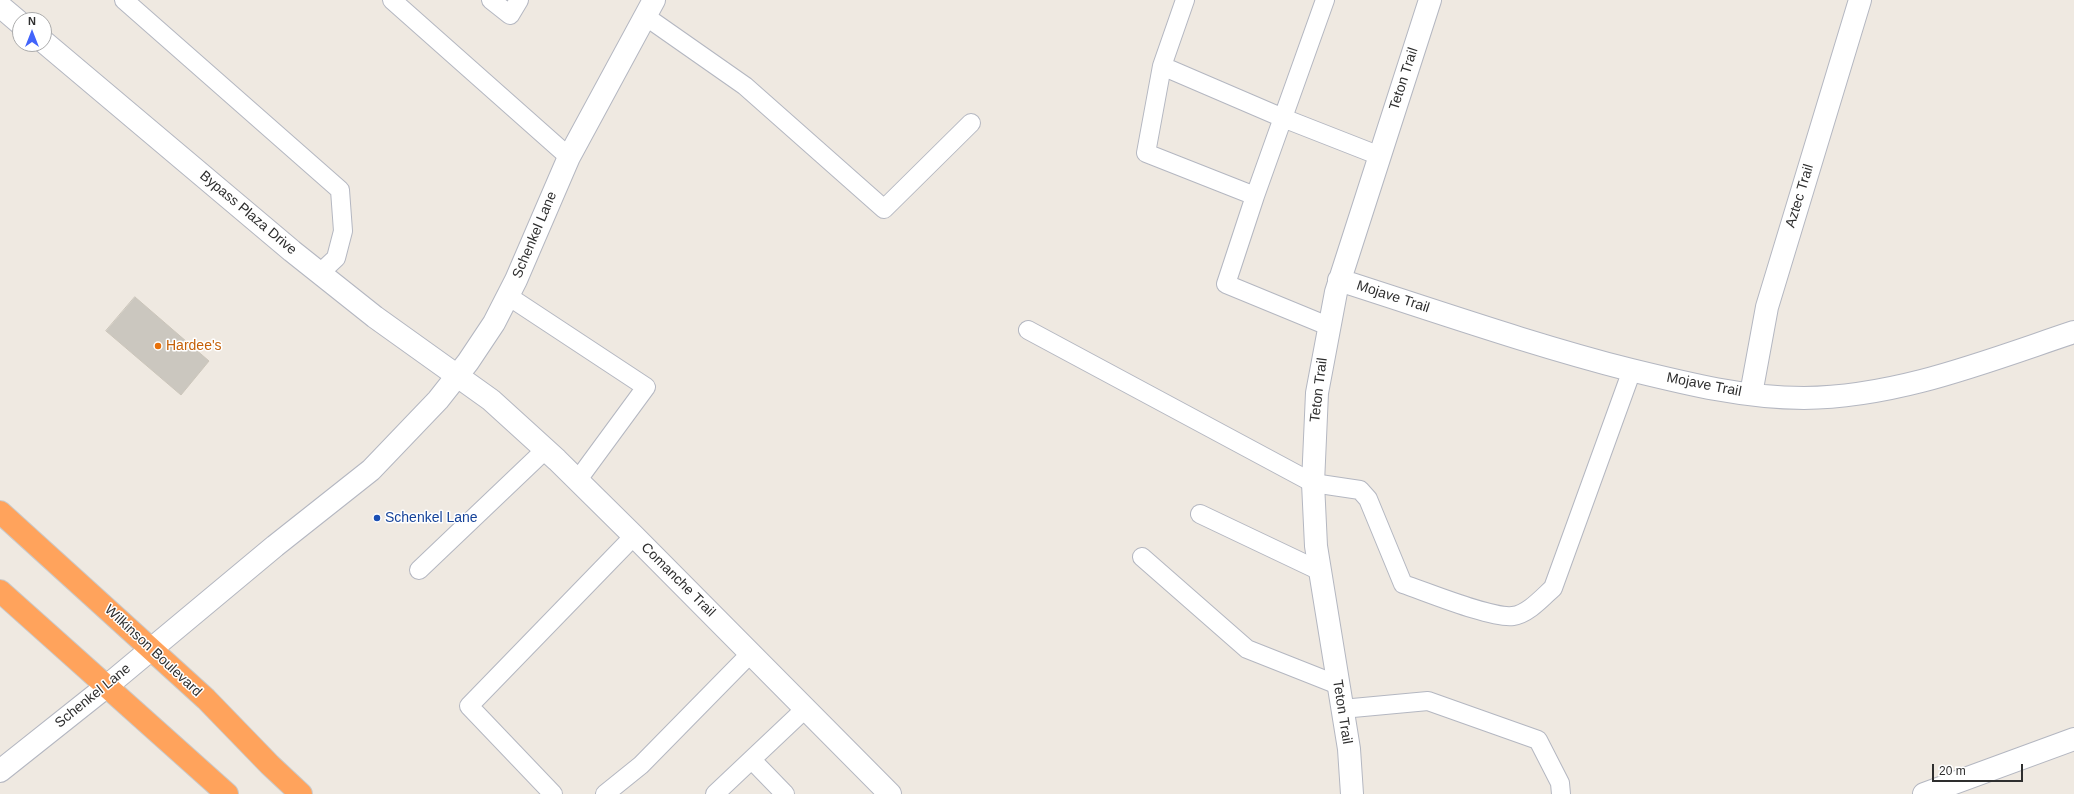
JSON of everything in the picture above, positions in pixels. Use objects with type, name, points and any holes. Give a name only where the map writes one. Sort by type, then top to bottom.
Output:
[{"type":"highway","name":"Wilkinson Boulevard","points":[[0,512],[84,587],[149,649],[206,699],[301,794]]},
{"type":"highway","points":[[0,591],[227,794]]},
{"type":"street","name":"Teton Trail","points":[[1352,794],[1349,749],[1320,571],[1313,483],[1317,393],[1328,326],[1340,280],[1430,0]]},
{"type":"street","name":"Aztec Trail","points":[[1751,394],[1767,306],[1860,0]]},
{"type":"street","points":[[0,6],[12,16]]},
{"type":"street","name":"Schenkel Lane","points":[[0,771],[107,686],[149,649],[371,470],[405,436],[458,375],[494,323],[508,296],[569,157],[649,8]]},
{"type":"street","name":"Bypass Plaza Drive","points":[[52,49],[320,273],[375,317],[458,375]]},
{"type":"street","name":"Mojave Trail","points":[[1340,280],[1579,357],[1697,386],[1751,394],[1804,398],[1851,394],[1898,386],[1991,361],[2074,332]]},
{"type":"street","name":"Comanche Trail","points":[[458,375],[491,400],[634,536],[890,794]]},
{"type":"street","points":[[1924,794],[2074,739]]},
{"type":"lane","points":[[124,0],[340,190],[343,231],[336,258],[320,273]]},
{"type":"lane","points":[[392,0],[569,157]]},
{"type":"lane","points":[[491,0],[510,15],[519,0]]},
{"type":"lane","points":[[1185,0],[1162,66],[1146,153],[1254,196]]},
{"type":"lane","points":[[1325,0],[1254,196],[1226,284],[1328,326]]},
{"type":"lane","points":[[649,8],[745,86],[884,209],[971,123]]},
{"type":"lane","points":[[1162,66],[1283,118],[1380,156]]},
{"type":"lane","points":[[508,296],[646,387],[577,481]]},
{"type":"lane","points":[[1028,330],[1313,483],[1360,490],[1368,499],[1403,584],[1497,615],[1513,616],[1528,609],[1553,588],[1632,370]]},
{"type":"lane","points":[[419,570],[545,450]]},
{"type":"lane","points":[[1200,514],[1320,571]]},
{"type":"lane","points":[[553,794],[469,706],[634,536]]},
{"type":"lane","points":[[1142,557],[1247,649],[1338,685]]},
{"type":"lane","points":[[604,794],[640,765],[751,653]]},
{"type":"lane","points":[[1342,710],[1428,701],[1538,740],[1560,783],[1561,794]]},
{"type":"lane","points":[[715,794],[805,709]]},
{"type":"lane","points":[[752,760],[785,794]]},
{"type":"building","name":"Hardee's","points":[[135,297],[209,361],[181,395],[106,331]]},
{"type":"place","name":"Hardee's","points":[[158,346]]},
{"type":"place","name":"Schenkel Lane","points":[[377,518]]}]
